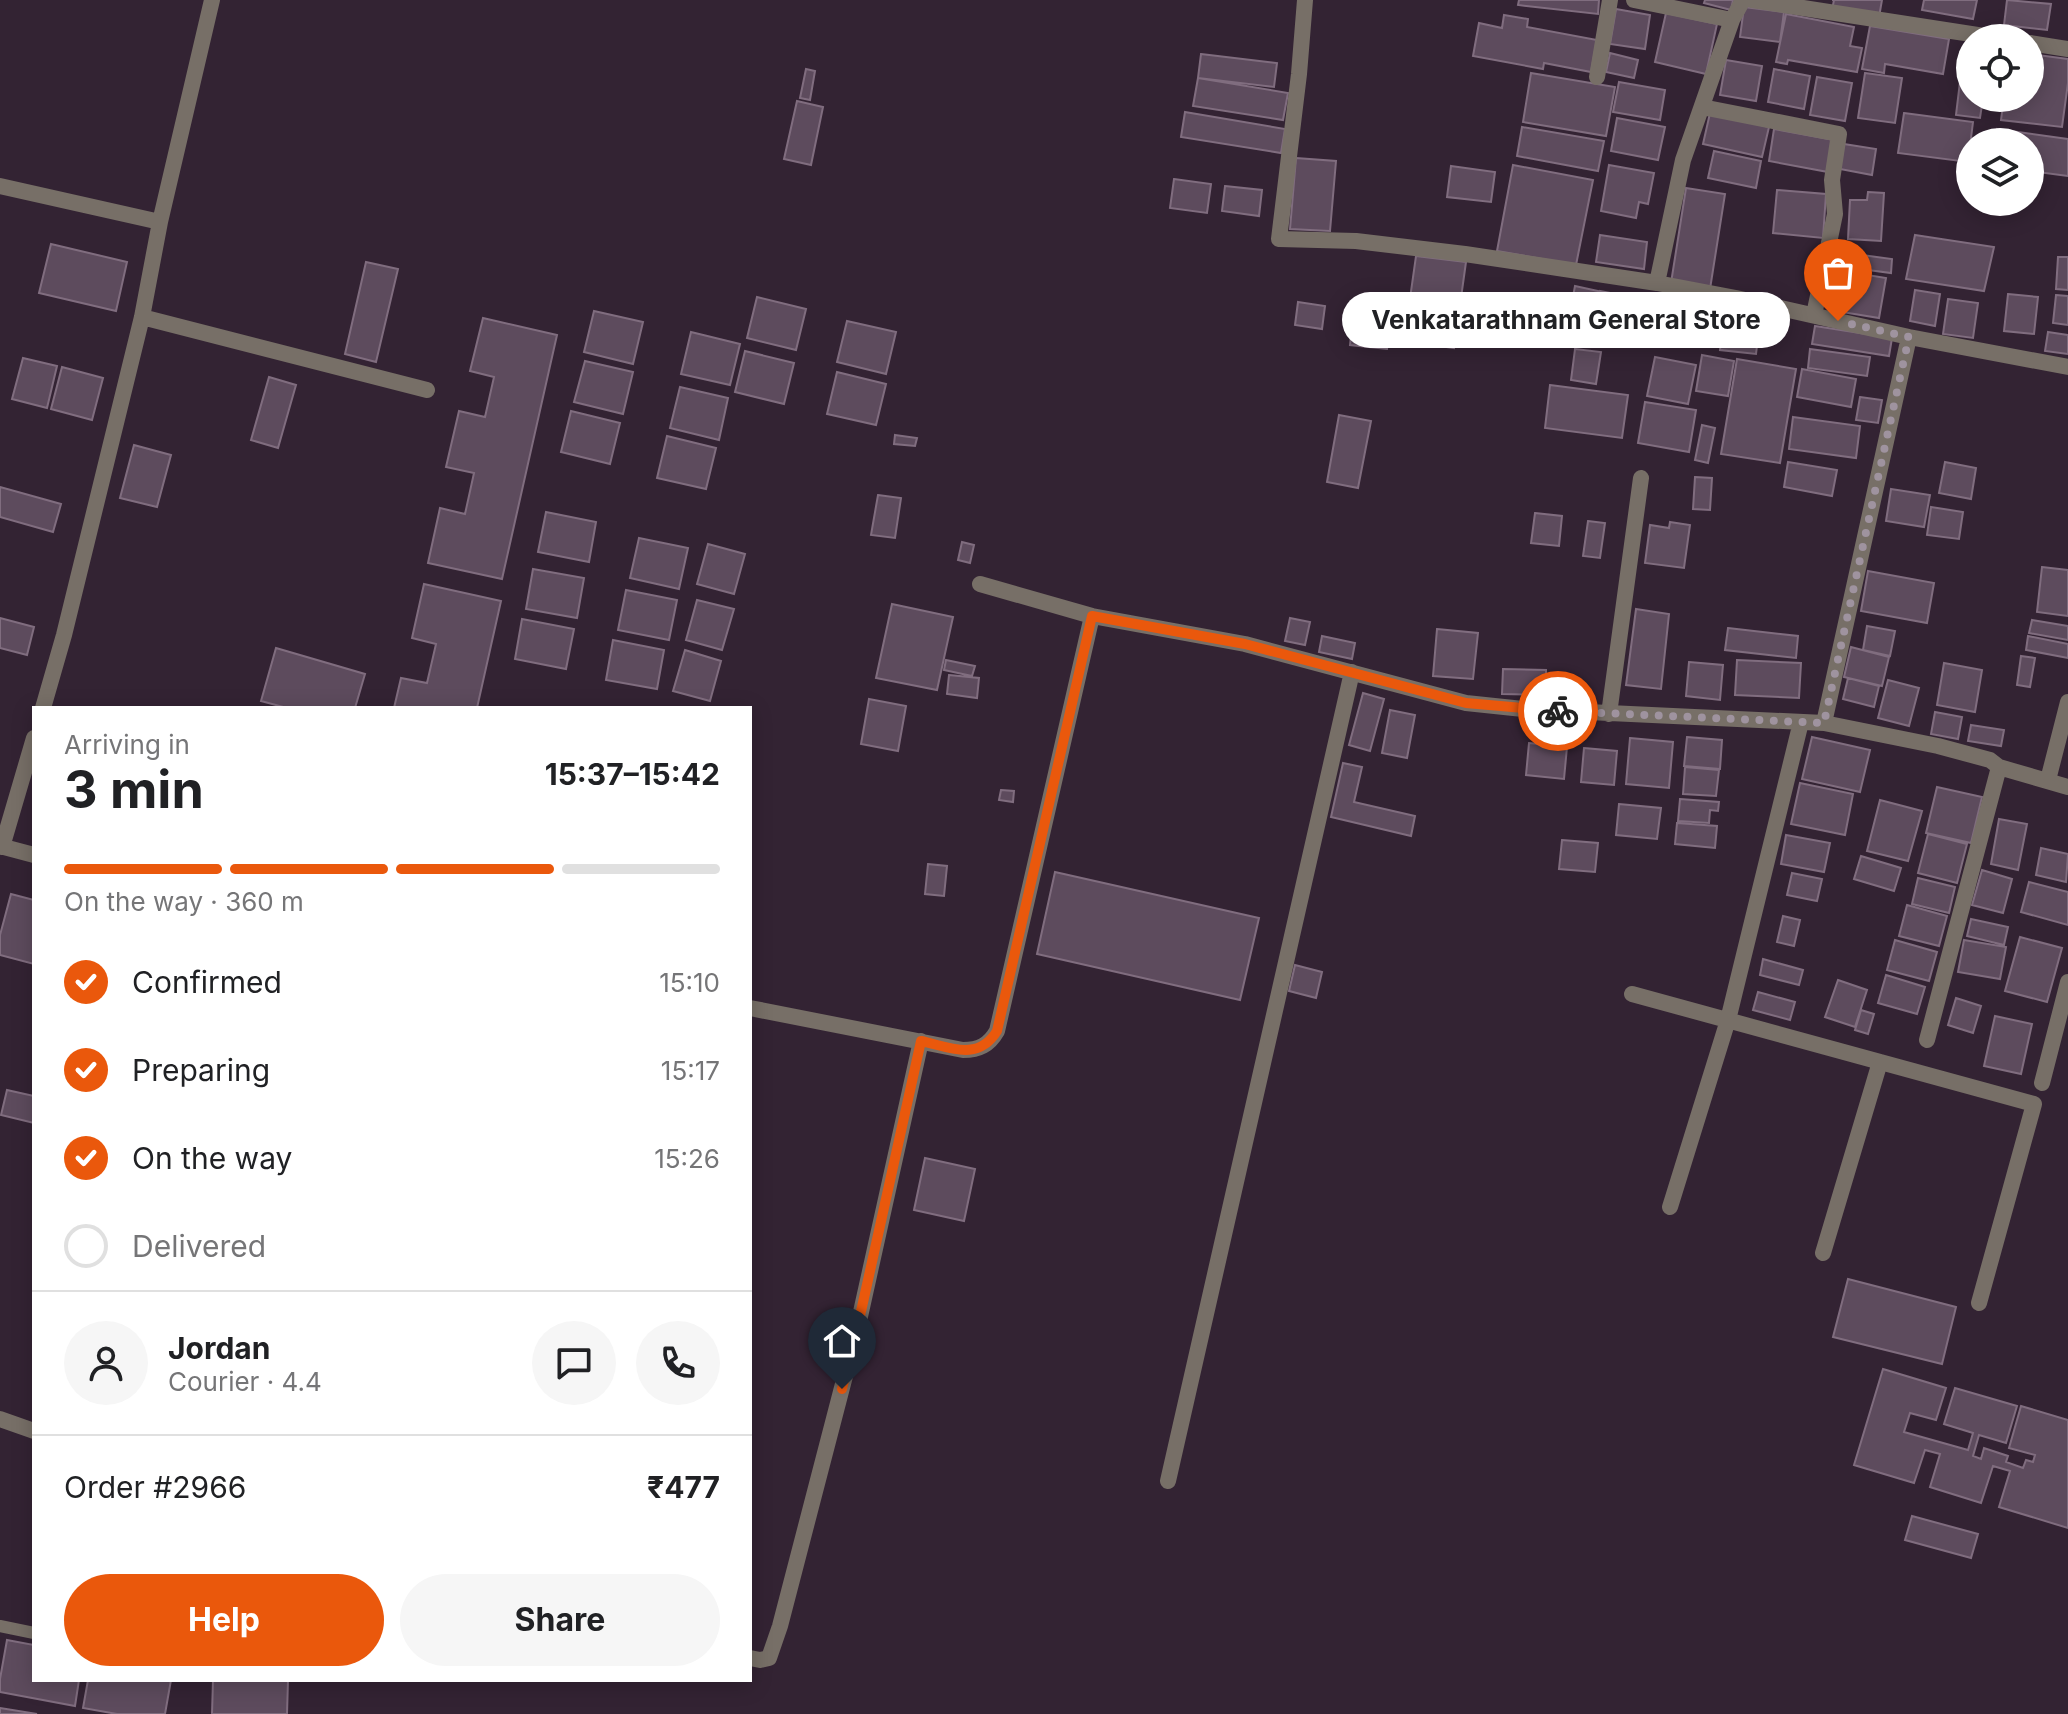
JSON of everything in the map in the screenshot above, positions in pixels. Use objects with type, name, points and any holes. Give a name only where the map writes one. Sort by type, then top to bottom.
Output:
[{"type":"street","points":[[44,706],[142,317],[160,222],[212,0]]},
{"type":"street","points":[[1305,0],[1279,239],[1356,241],[1434,250],[1657,283],[1909,337],[2068,367]]},
{"type":"street","points":[[1597,77],[1610,0]]},
{"type":"street","points":[[1634,0],[1732,20]]},
{"type":"street","points":[[1657,283],[1683,160],[1732,20],[1743,0]]},
{"type":"street","points":[[1752,0],[1956,32]]},
{"type":"street","points":[[2044,45],[2068,49]]},
{"type":"street","points":[[1702,107],[1839,134],[1832,180],[1835,214],[1814,315]]},
{"type":"street","points":[[0,186],[160,222]]},
{"type":"street","points":[[142,317],[427,390]]},
{"type":"street","points":[[1824,723],[1909,337]]},
{"type":"street","points":[[1609,714],[1641,478]]},
{"type":"street","points":[[980,584],[1092,616],[1245,644],[1466,703],[1609,714],[1824,723],[1938,746],[2068,787]]},
{"type":"street","points":[[752,1008],[963,1050],[984,1046],[997,1031],[1092,616]]},
{"type":"street","points":[[1168,1481],[1352,672]]},
{"type":"street","points":[[2048,780],[2068,702]]},
{"type":"street","points":[[1670,1207],[1728,1020],[1801,722]]},
{"type":"street","points":[[32,745],[1,846],[32,854]]},
{"type":"street","points":[[1927,1040],[1999,767]]},
{"type":"street","points":[[2042,1083],[2068,982]]},
{"type":"street","points":[[1632,994],[2034,1104],[1979,1303]]},
{"type":"street","points":[[752,1658],[769,1658],[780,1626],[857,1330],[921,1041]]},
{"type":"street","points":[[1823,1253],[1880,1062]]},
{"type":"street","points":[[0,1419],[32,1430]]},
{"type":"lane","points":[[0,1626],[32,1633]]},
{"type":"building","points":[[1519,0],[1599,0],[1598,14],[1518,5]]},
{"type":"building","points":[[1705,0],[1733,0],[1731,10],[1704,3]]},
{"type":"building","points":[[1834,0],[1882,0],[1879,17],[1832,10]]},
{"type":"building","points":[[1924,0],[1977,0],[1973,19],[1922,10]]},
{"type":"building","points":[[2007,0],[2051,4],[2047,30],[2044,30],[2044,24],[2004,24]]},
{"type":"building","points":[[1744,7],[1784,12],[1780,42],[1740,37]]},
{"type":"building","points":[[1616,9],[1650,15],[1645,49],[1610,44]]},
{"type":"building","points":[[1666,13],[1717,24],[1706,74],[1655,62]]},
{"type":"building","points":[[1786,14],[1854,27],[1850,46],[1862,48],[1857,72],[1788,60],[1787,64],[1776,62]]},
{"type":"building","points":[[1504,15],[1528,19],[1527,27],[1597,40],[1591,72],[1544,63],[1543,69],[1473,56],[1479,23],[1502,28]]},
{"type":"building","points":[[1870,26],[1949,39],[1943,74],[1885,64],[1884,73],[1862,69]]},
{"type":"building","points":[[1610,53],[1638,60],[1634,78],[1606,72]]},
{"type":"building","points":[[1201,54],[1277,63],[1274,87],[1198,78]]},
{"type":"building","points":[[2044,56],[2068,59],[2062,127],[2001,120],[2002,112],[2044,112]]},
{"type":"building","points":[[1726,60],[1762,66],[1756,101],[1720,95]]},
{"type":"building","points":[[806,69],[815,71],[810,100],[800,98]]},
{"type":"building","points":[[1774,69],[1810,76],[1804,109],[1768,102]]},
{"type":"building","points":[[1531,73],[1615,87],[1606,136],[1523,122]]},
{"type":"building","points":[[1865,73],[1902,78],[1895,123],[1858,118]]},
{"type":"building","points":[[1817,77],[1852,83],[1845,121],[1810,115]]},
{"type":"building","points":[[1198,78],[1288,93],[1283,120],[1193,106]]},
{"type":"building","points":[[1619,82],[1665,90],[1660,120],[1613,112]]},
{"type":"building","points":[[797,101],[823,107],[811,165],[784,159]]},
{"type":"building","points":[[1185,112],[1285,129],[1281,153],[1181,137]]},
{"type":"building","points":[[1956,112],[1981,112],[1980,118],[1956,115]]},
{"type":"building","points":[[1710,113],[1769,127],[1762,157],[1703,144]]},
{"type":"building","points":[[1904,113],[1973,122],[1972,128],[1956,128],[1956,160],[1898,153]]},
{"type":"building","points":[[1617,118],[1665,127],[1658,160],[1611,151]]},
{"type":"building","points":[[1522,127],[1604,141],[1598,171],[1517,156]]},
{"type":"building","points":[[1774,129],[1834,140],[1828,172],[1769,161]]},
{"type":"building","points":[[2044,136],[2068,139],[2068,176],[2044,173]]},
{"type":"building","points":[[1844,144],[1876,149],[1872,175],[1840,169]]},
{"type":"building","points":[[1714,151],[1761,161],[1756,188],[1708,178]]},
{"type":"building","points":[[1296,158],[1336,161],[1330,231],[1290,229]]},
{"type":"building","points":[[1513,165],[1593,180],[1576,265],[1497,251]]},
{"type":"building","points":[[1609,165],[1654,173],[1648,204],[1639,202],[1636,218],[1601,211]]},
{"type":"building","points":[[1451,166],[1495,172],[1491,202],[1447,197]]},
{"type":"building","points":[[1174,179],[1211,184],[1207,213],[1170,208]]},
{"type":"building","points":[[1225,186],[1262,190],[1259,216],[1222,211]]},
{"type":"building","points":[[1686,188],[1725,194],[1710,289],[1671,283]]},
{"type":"building","points":[[1777,190],[1826,194],[1823,238],[1773,233]]},
{"type":"building","points":[[1868,192],[1884,193],[1881,241],[1848,239],[1850,200],[1867,200]]},
{"type":"building","points":[[1600,235],[1647,242],[1644,269],[1596,262]]},
{"type":"building","points":[[1915,235],[1994,247],[1984,291],[1906,279]]},
{"type":"building","points":[[51,244],[127,262],[116,311],[39,293]]},
{"type":"building","points":[[1847,253],[1892,259],[1891,273],[1845,267]]},
{"type":"building","points":[[1416,256],[1466,262],[1454,348],[1404,341]]},
{"type":"building","points":[[2058,257],[2068,257],[2068,290],[2056,289]]},
{"type":"building","points":[[366,262],[398,269],[376,362],[345,354]]},
{"type":"building","points":[[1843,271],[1886,278],[1879,318],[1836,311]]},
{"type":"building","points":[[1575,286],[1598,291],[1590,332],[1567,328]]},
{"type":"building","points":[[1915,290],[1940,294],[1935,326],[1910,321]]},
{"type":"building","points":[[1600,291],[1626,296],[1617,340],[1591,335]]},
{"type":"building","points":[[1673,294],[1717,300],[1711,346],[1667,340]]},
{"type":"building","points":[[2008,294],[2038,297],[2034,334],[2004,331]]},
{"type":"building","points":[[2056,295],[2068,296],[2068,325],[2053,323]]},
{"type":"building","points":[[757,297],[806,309],[796,350],[747,338]]},
{"type":"building","points":[[1948,299],[1978,303],[1973,338],[1943,334]]},
{"type":"building","points":[[1298,302],[1325,306],[1322,329],[1295,325]]},
{"type":"building","points":[[1725,310],[1761,314],[1756,354],[1720,350]]},
{"type":"building","points":[[594,311],[643,322],[633,364],[584,352]]},
{"type":"building","points":[[1353,316],[1391,320],[1387,349],[1350,345]]},
{"type":"building","points":[[483,318],[557,335],[502,579],[428,563],[440,508],[465,514],[474,473],[446,467],[459,411],[485,417],[494,377],[470,371]]},
{"type":"building","points":[[847,321],[896,332],[886,374],[837,362]]},
{"type":"building","points":[[1815,326],[1892,338],[1889,356],[1812,344]]},
{"type":"building","points":[[691,332],[740,344],[730,385],[681,374]]},
{"type":"building","points":[[2048,332],[2068,335],[2068,354],[2045,351]]},
{"type":"building","points":[[1575,349],[1601,352],[1596,384],[1571,380]]},
{"type":"building","points":[[1810,349],[1870,357],[1867,376],[1808,368]]},
{"type":"building","points":[[745,351],[794,363],[784,404],[735,392]]},
{"type":"building","points":[[1702,355],[1734,361],[1728,396],[1696,391]]},
{"type":"building","points":[[1655,357],[1696,365],[1688,404],[1647,396]]},
{"type":"building","points":[[23,358],[57,366],[47,408],[12,399]]},
{"type":"building","points":[[1737,359],[1796,369],[1780,463],[1721,454]]},
{"type":"building","points":[[585,361],[633,372],[623,414],[574,402]]},
{"type":"building","points":[[62,367],[103,378],[92,420],[51,409]]},
{"type":"building","points":[[1802,369],[1856,379],[1851,407],[1797,397]]},
{"type":"building","points":[[837,372],[886,384],[876,425],[827,414]]},
{"type":"building","points":[[269,377],[296,385],[278,448],[251,440]]},
{"type":"building","points":[[1550,385],[1628,395],[1622,438],[1545,428]]},
{"type":"building","points":[[680,387],[728,398],[719,440],[670,428]]},
{"type":"building","points":[[1860,397],[1882,400],[1878,423],[1856,420]]},
{"type":"building","points":[[1645,402],[1696,410],[1689,452],[1638,443]]},
{"type":"building","points":[[571,411],[620,423],[610,464],[561,452]]},
{"type":"building","points":[[1339,415],[1371,421],[1358,488],[1327,482]]},
{"type":"building","points":[[1793,417],[1860,426],[1856,458],[1789,449]]},
{"type":"building","points":[[1702,425],[1715,428],[1708,463],[1695,460]]},
{"type":"building","points":[[895,435],[917,438],[915,446],[894,444]]},
{"type":"building","points":[[667,436],[716,448],[706,489],[657,478]]},
{"type":"building","points":[[134,445],[171,455],[157,507],[120,498]]},
{"type":"building","points":[[1788,462],[1837,470],[1832,496],[1784,487]]},
{"type":"building","points":[[1945,462],[1976,468],[1971,499],[1939,493]]},
{"type":"building","points":[[1695,477],[1712,478],[1710,510],[1693,509]]},
{"type":"building","points":[[0,487],[61,504],[53,532],[0,517]]},
{"type":"building","points":[[1891,489],[1930,495],[1924,527],[1886,521]]},
{"type":"building","points":[[878,495],[901,498],[895,538],[871,535]]},
{"type":"building","points":[[1931,507],[1963,512],[1959,539],[1927,535]]},
{"type":"building","points":[[546,512],[596,522],[589,562],[538,552]]},
{"type":"building","points":[[1535,513],[1562,516],[1559,546],[1531,543]]},
{"type":"building","points":[[1588,521],[1605,523],[1600,558],[1583,556]]},
{"type":"building","points":[[1670,522],[1690,525],[1684,568],[1645,563],[1650,525],[1669,528]]},
{"type":"building","points":[[639,538],[688,548],[679,589],[630,578]]},
{"type":"building","points":[[962,542],[974,545],[970,563],[958,560]]},
{"type":"building","points":[[708,544],[745,554],[734,594],[697,584]]},
{"type":"building","points":[[2042,567],[2068,570],[2068,616],[2037,612]]},
{"type":"building","points":[[533,569],[584,578],[577,618],[526,609]]},
{"type":"building","points":[[1868,571],[1934,583],[1927,623],[1861,611]]},
{"type":"building","points":[[424,584],[501,601],[477,706],[394,706],[401,678],[427,683],[436,644],[412,638]]},
{"type":"building","points":[[626,590],[677,600],[669,640],[618,630]]},
{"type":"building","points":[[697,600],[734,609],[722,650],[686,640]]},
{"type":"building","points":[[892,604],[953,617],[937,690],[876,678]]},
{"type":"building","points":[[1636,609],[1669,614],[1661,689],[1626,685]]},
{"type":"building","points":[[0,618],[34,627],[27,655],[0,648]]},
{"type":"building","points":[[1290,618],[1310,622],[1305,645],[1285,641]]},
{"type":"building","points":[[522,619],[574,629],[566,669],[515,659]]},
{"type":"building","points":[[2032,620],[2068,626],[2068,640],[2029,633]]},
{"type":"building","points":[[1867,626],[1895,631],[1890,656],[1863,650]]},
{"type":"building","points":[[1728,628],[1798,636],[1796,658],[1725,650]]},
{"type":"building","points":[[1437,629],[1478,633],[1473,679],[1433,676]]},
{"type":"building","points":[[1322,636],[1355,643],[1352,659],[1319,652]]},
{"type":"building","points":[[2028,636],[2068,644],[2068,658],[2026,650]]},
{"type":"building","points":[[613,640],[664,650],[657,689],[606,680]]},
{"type":"building","points":[[1851,647],[1889,657],[1882,686],[1844,677]]},
{"type":"building","points":[[276,648],[365,674],[356,706],[280,706],[261,701]]},
{"type":"building","points":[[685,650],[721,661],[710,701],[673,691]]},
{"type":"building","points":[[2021,656],[2035,658],[2030,687],[2017,685]]},
{"type":"building","points":[[946,660],[975,666],[972,676],[944,670]]},
{"type":"building","points":[[1737,660],[1801,663],[1799,698],[1735,695]]},
{"type":"building","points":[[1689,662],[1723,665],[1720,700],[1686,696]]},
{"type":"building","points":[[1944,663],[1982,670],[1975,712],[1937,705]]},
{"type":"building","points":[[1503,669],[1546,670],[1546,695],[1502,694]]},
{"type":"building","points":[[949,675],[979,678],[977,698],[947,694]]},
{"type":"building","points":[[1848,678],[1879,686],[1874,707],[1843,699]]},
{"type":"building","points":[[1888,680],[1919,688],[1909,726],[1878,718]]},
{"type":"building","points":[[1363,693],[1384,699],[1370,751],[1349,745]]},
{"type":"building","points":[[869,699],[906,706],[898,751],[861,744]]},
{"type":"building","points":[[1390,710],[1415,715],[1407,758],[1382,753]]},
{"type":"building","points":[[1935,712],[1962,717],[1958,739],[1931,734]]},
{"type":"building","points":[[1971,725],[2004,730],[2001,746],[1968,741]]},
{"type":"building","points":[[1687,737],[1722,740],[1720,769],[1684,766]]},
{"type":"building","points":[[1812,737],[1870,750],[1860,792],[1802,779]]},
{"type":"building","points":[[1630,738],[1673,742],[1669,788],[1626,784]]},
{"type":"building","points":[[1529,743],[1567,747],[1564,779],[1526,775]]},
{"type":"building","points":[[1584,748],[1617,751],[1614,785],[1581,782]]},
{"type":"building","points":[[1343,763],[1362,767],[1354,802],[1415,816],[1411,836],[1331,817]]},
{"type":"building","points":[[1685,767],[1719,770],[1716,796],[1683,794]]},
{"type":"building","points":[[1800,783],[1853,794],[1845,835],[1791,824]]},
{"type":"building","points":[[1937,787],[1982,797],[1971,843],[1926,833]]},
{"type":"building","points":[[1001,790],[1014,791],[1013,802],[999,800]]},
{"type":"building","points":[[1680,799],[1719,802],[1718,811],[1710,810],[1709,823],[1678,821]]},
{"type":"building","points":[[1880,800],[1922,811],[1908,861],[1867,851]]},
{"type":"building","points":[[1619,804],[1661,808],[1657,839],[1616,835]]},
{"type":"building","points":[[1999,819],[2027,824],[2018,870],[1991,864]]},
{"type":"building","points":[[1677,823],[1717,826],[1715,848],[1675,844]]},
{"type":"building","points":[[1928,834],[1967,844],[1957,883],[1918,873]]},
{"type":"building","points":[[1786,835],[1830,843],[1824,872],[1781,864]]},
{"type":"building","points":[[1562,840],[1598,843],[1595,872],[1559,869]]},
{"type":"building","points":[[2041,848],[2068,854],[2066,882],[2036,875]]},
{"type":"building","points":[[1861,856],[1901,868],[1894,891],[1854,879]]},
{"type":"building","points":[[928,864],[947,866],[944,896],[925,894]]},
{"type":"building","points":[[1982,870],[2012,879],[2003,913],[1972,905]]},
{"type":"building","points":[[1055,872],[1259,918],[1240,1000],[1037,954]]},
{"type":"building","points":[[1792,873],[1822,879],[1817,901],[1787,895]]},
{"type":"building","points":[[1918,878],[1955,887],[1949,913],[1912,904]]},
{"type":"building","points":[[2029,882],[2068,892],[2068,925],[2021,912]]},
{"type":"building","points":[[11,894],[32,899],[32,963],[0,955],[0,935]]},
{"type":"building","points":[[1907,905],[1947,916],[1939,946],[1899,936]]},
{"type":"building","points":[[1783,916],[1800,920],[1794,946],[1777,942]]},
{"type":"building","points":[[1971,919],[2008,927],[2004,945],[1967,936]]},
{"type":"building","points":[[2020,937],[2062,948],[2047,1002],[2005,991]]},
{"type":"building","points":[[1895,940],[1937,952],[1929,981],[1887,970]]},
{"type":"building","points":[[1964,940],[2006,947],[2000,979],[1958,972]]},
{"type":"building","points":[[1763,959],[1803,970],[1799,985],[1760,975]]},
{"type":"building","points":[[1295,965],[1322,972],[1316,998],[1289,991]]},
{"type":"building","points":[[1886,975],[1925,987],[1917,1014],[1878,1003]]},
{"type":"building","points":[[1838,980],[1867,990],[1855,1027],[1825,1017]]},
{"type":"building","points":[[1758,992],[1795,1002],[1790,1020],[1753,1010]]},
{"type":"building","points":[[1956,998],[1981,1006],[1973,1033],[1948,1025]]},
{"type":"building","points":[[1861,1010],[1874,1014],[1868,1034],[1855,1030]]},
{"type":"building","points":[[1995,1016],[2032,1024],[2021,1074],[1984,1066]]},
{"type":"building","points":[[7,1090],[32,1096],[32,1123],[1,1115]]},
{"type":"building","points":[[925,1158],[975,1169],[964,1221],[914,1210]]},
{"type":"building","points":[[1848,1279],[1956,1307],[1942,1364],[1833,1337]]},
{"type":"building","points":[[1883,1369],[1946,1388],[1936,1420],[1910,1413],[1904,1432],[1968,1450],[1973,1433],[1944,1424],[1955,1388],[2017,1406],[2006,1443],[1979,1435],[1973,1456],[1981,1459],[1984,1448],[2008,1456],[2006,1462],[2023,1468],[2026,1460],[2033,1462],[2035,1455],[2009,1448],[2021,1406],[2068,1420],[2068,1528],[1999,1507],[2010,1471],[1993,1466],[1981,1503],[1930,1487],[1940,1454],[1925,1450],[1914,1483],[1854,1465]]},
{"type":"building","points":[[1912,1516],[1978,1534],[1971,1558],[1905,1540]]},
{"type":"building","points":[[7,1640],[32,1645],[32,1682],[79,1682],[75,1706],[0,1692]]},
{"type":"building","points":[[88,1682],[171,1682],[165,1714],[117,1714],[83,1708]]},
{"type":"building","points":[[213,1682],[288,1682],[287,1714],[212,1714]]},
{"type":"building","points":[[0,1708],[37,1714],[0,1714]]},
{"type":"way so far","points":[[1558,711],[1824,723],[1909,337],[1838,321]]},
{"type":"place","name":"Venkatarathnam General Store","points":[[1838,321]]},
{"type":"route","points":[[842,1389],[921,1041],[973,1050],[984,1046],[997,1031],[1092,616],[1245,644],[1466,703],[1558,711]]}]
